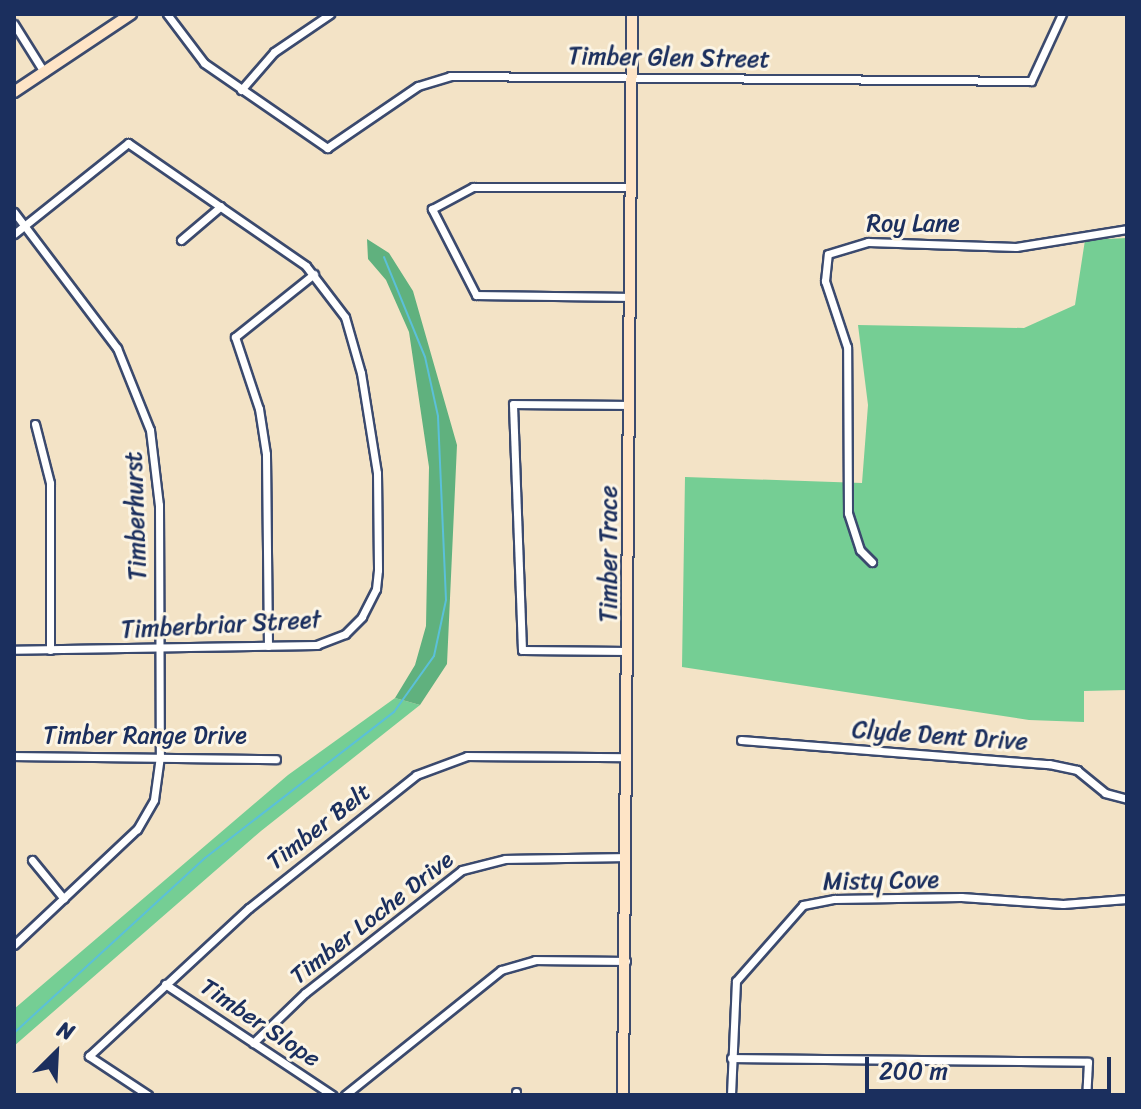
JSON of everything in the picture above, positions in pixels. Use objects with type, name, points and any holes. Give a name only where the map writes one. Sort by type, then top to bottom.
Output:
[{"type":"street","points":[[14,92],[131,14]]},
{"type":"street","points":[[167,14],[195,55],[241,90],[274,52],[330,14]]},
{"type":"street","name":"Timber Trace","points":[[623,1095],[632,14]]},
{"type":"street","name":"Timber Glen Street","points":[[241,90],[327,148],[433,79],[631,77],[1031,81],[1062,14]]},
{"type":"street","points":[[14,24],[44,72]]},
{"type":"street","name":"Timberbriar Street","points":[[14,650],[159,651],[333,640],[357,623],[376,589],[377,473],[370,414],[345,317],[314,274],[128,143],[24,225]]},
{"type":"street","points":[[631,297],[476,295],[432,209],[473,187],[632,187]]},
{"type":"street","points":[[181,240],[221,206]]},
{"type":"street","name":"Timberhurst","points":[[14,212],[105,329],[144,407],[158,482],[160,756],[157,789],[144,820],[14,945]]},
{"type":"street","points":[[14,234],[24,225]]},
{"type":"street","name":"Roy Lane","points":[[872,562],[860,550],[848,513],[847,347],[825,281],[828,254],[868,242],[1016,247],[1127,229]]},
{"type":"street","points":[[268,646],[266,454],[259,409],[235,337],[314,274]]},
{"type":"street","points":[[628,651],[522,650],[513,404],[630,405]]},
{"type":"street","points":[[35,424],[50,483],[50,650]]},
{"type":"street","name":"Clyde Dent Drive","points":[[741,740],[1049,764],[1077,770],[1105,793],[1127,799]]},
{"type":"street","name":"Timber Range Drive","points":[[14,756],[276,759]]},
{"type":"street","name":"Timber Belt","points":[[148,1095],[89,1056],[249,908],[435,764],[467,756],[627,757]]},
{"type":"street","name":"Timber Loche Drive","points":[[253,1043],[305,993],[462,870],[505,859],[626,857]]},
{"type":"street","points":[[32,860],[64,899]]},
{"type":"street","name":"Misty Cove","points":[[731,1095],[736,981],[803,905],[834,899],[996,896],[1063,904],[1127,899]]},
{"type":"street","points":[[345,1095],[501,970],[535,960],[626,961]]},
{"type":"street","name":"Timber Slope","points":[[165,984],[332,1095]]},
{"type":"street","points":[[731,1058],[1088,1062],[1086,1095]]},
{"type":"green space","points":[[1127,238],[1127,690],[1084,691],[1084,722],[1029,720],[682,667],[685,477],[862,483],[868,405],[858,325],[1024,328],[1075,305],[1085,240]]},
{"type":"green space","points":[[367,239],[389,253],[413,291],[457,445],[447,664],[420,705],[395,698],[415,665],[426,626],[429,467],[409,332],[386,280],[368,259]]},
{"type":"green space","points":[[395,698],[420,705],[261,831],[14,1046],[14,1009],[288,775]]},
{"type":"waterway","points":[[14,1033],[205,858],[394,712],[434,656],[446,600],[438,416],[425,357],[384,257]]}]
